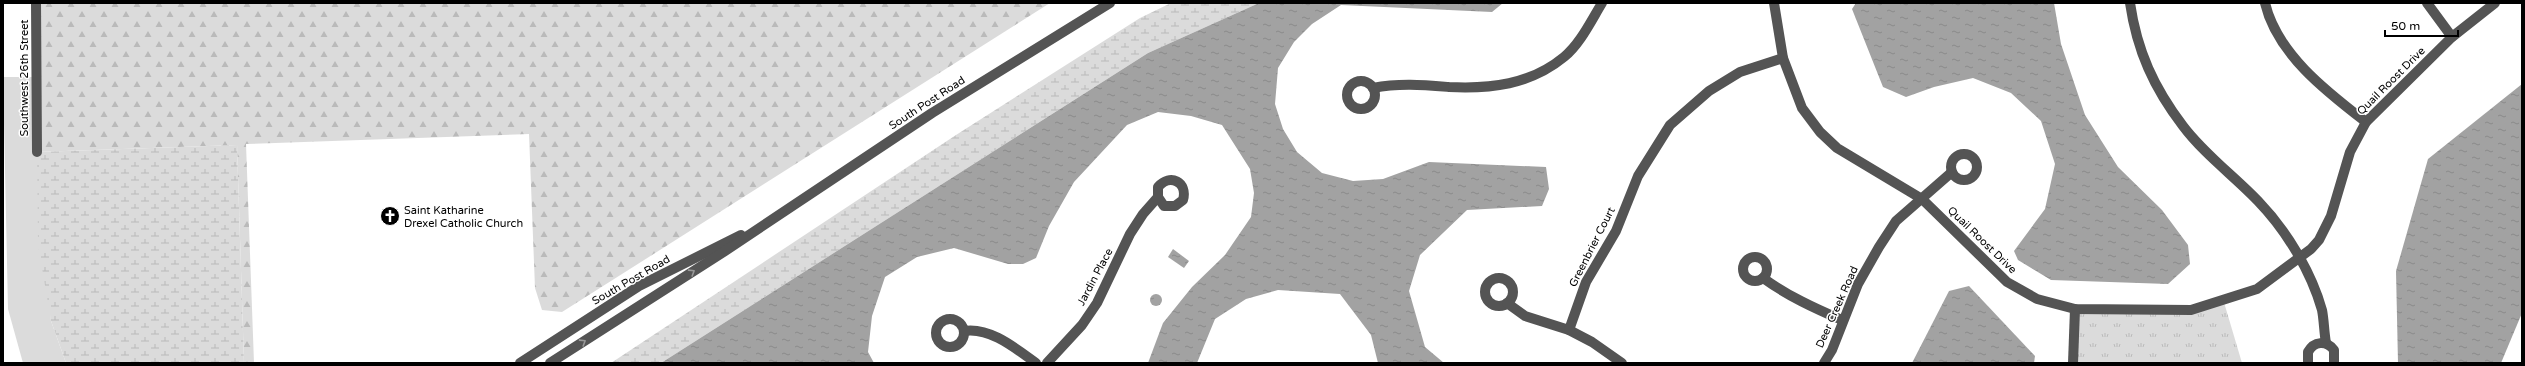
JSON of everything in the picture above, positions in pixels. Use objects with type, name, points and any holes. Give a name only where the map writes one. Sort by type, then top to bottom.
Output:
[{"type":"street","name":"Southwest 26th Street","points":[[36,3],[37,152]]},
{"type":"street","name":"South Post Road","points":[[550,363],[725,251],[932,113],[1110,3]]},
{"type":"street","points":[[1373,88],[1394,84],[1483,88],[1512,83],[1533,76],[1564,57],[1584,33],[1602,3]]},
{"type":"street","name":"Quail Roost Drive","points":[[1774,3],[1783,58],[1802,108],[1820,132],[1837,148],[1922,199],[2007,282],[2037,299],[2075,309],[2191,310],[2256,289],[2300,259],[2319,240],[2334,209],[2350,152],[2366,122],[2452,38],[2495,3]]},
{"type":"street","points":[[2130,3],[2135,35],[2154,83],[2184,127],[2259,202],[2288,239],[2300,259],[2322,310],[2326,343],[2334,350],[2334,363]]},
{"type":"street","points":[[2265,3],[2268,16],[2287,48],[2312,76],[2366,122]]},
{"type":"street","points":[[2427,3],[2452,38]]},
{"type":"street","name":"Greenbrier Court","points":[[1569,330],[1586,282],[1616,231],[1638,176],[1670,125],[1709,91],[1740,72],[1783,58]]},
{"type":"street","name":"Deer Creek Road","points":[[1824,363],[1832,350],[1842,320],[1858,284],[1896,221],[1952,172]]},
{"type":"street","name":"Jardin Place","points":[[1047,363],[1082,325],[1097,303],[1130,234],[1143,214],[1158,197]]},
{"type":"street","name":"South Post Road","points":[[520,363],[638,286],[721,244],[759,227]]},
{"type":"street","points":[[1763,278],[1795,299],[1842,320]]},
{"type":"street","points":[[1507,303],[1525,316],[1569,330],[1592,342],[1622,363]]},
{"type":"street","points":[[2073,363],[2075,309]]},
{"type":"street","points":[[964,331],[975,329],[987,332],[1017,349],[1036,363]]},
{"type":"street","points":[[2308,363],[2308,352],[2310,348],[2315,344],[2326,343]]},
{"type":"green space","points":[[36,3],[1050,3],[562,312],[542,310],[535,288],[529,134],[246,144],[254,363],[244,363],[237,145],[37,152]]},
{"type":"green space","points":[[1171,3],[1259,3],[1148,53],[661,363],[611,363],[956,135],[1140,18]]},
{"type":"green space","points":[[3,77],[36,77],[51,321],[66,363],[23,363],[8,309]]},
{"type":"green space","points":[[237,145],[244,363],[66,363],[51,321],[38,244],[37,152]]},
{"type":"green space","points":[[2223,299],[2242,363],[2073,363],[2075,309],[2191,310]]},
{"type":"water","points":[[1259,3],[1503,3],[1492,12],[1341,5],[1312,24],[1294,42],[1278,68],[1275,104],[1283,129],[1297,152],[1322,173],[1353,181],[1383,179],[1429,162],[1546,167],[1549,189],[1542,206],[1467,210],[1420,255],[1409,291],[1425,347],[1444,363],[1378,363],[1371,335],[1340,294],[1278,290],[1246,299],[1215,319],[1197,363],[1148,363],[1163,323],[1192,287],[1225,255],[1251,217],[1254,193],[1250,169],[1222,125],[1191,116],[1158,112],[1127,125],[1074,182],[1049,226],[1036,258],[1023,264],[1008,264],[954,248],[917,257],[885,277],[872,316],[868,352],[874,363],[661,363],[1148,53]]},
{"type":"water","points":[[1856,3],[2054,3],[2061,44],[2085,115],[2118,167],[2162,210],[2188,245],[2190,264],[2168,284],[2051,280],[2018,260],[2014,251],[2045,209],[2055,164],[2041,121],[2011,93],[1973,78],[1934,87],[1906,97],[1883,87],[1852,9]]},
{"type":"water","points":[[2522,84],[2522,313],[2501,363],[2398,363],[2396,271],[2428,159]]},
{"type":"water","points":[[1173,249],[1189,261],[1184,268],[1168,257]]},
{"type":"water","points":[[1969,286],[2035,356],[2034,363],[1912,363],[1949,291]]},
{"type":"water","points":[[1154,294],[1158,294],[1162,300],[1158,306],[1154,306],[1150,302],[1150,298]]},
{"type":"place","name":"Saint Katharine Drexel Catholic Church","points":[[390,216]]}]
